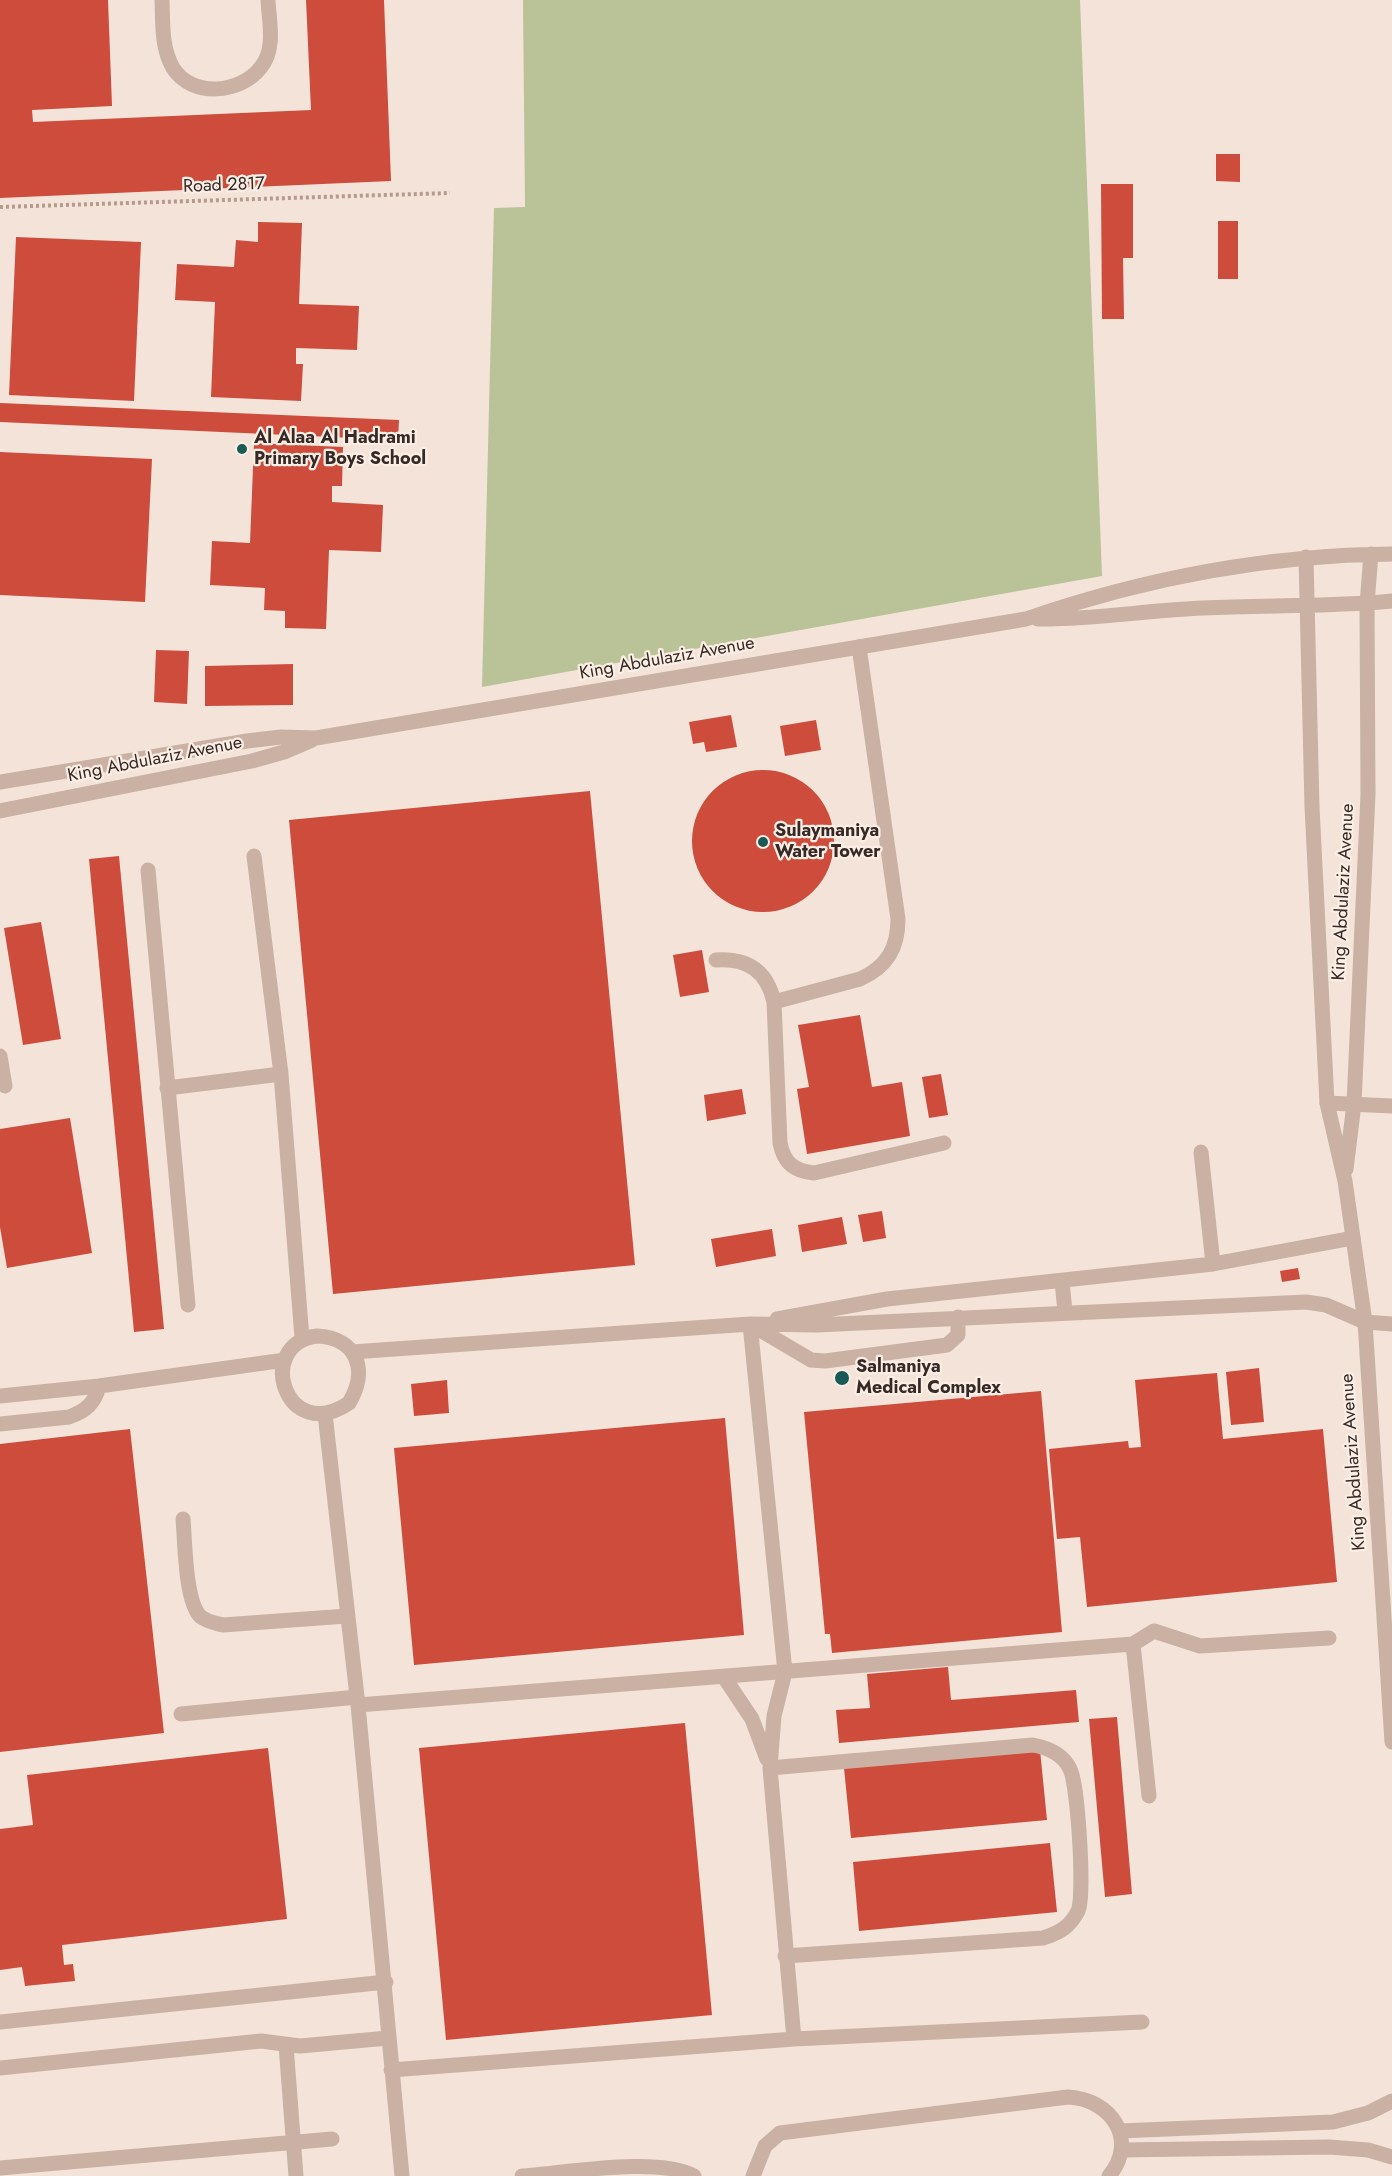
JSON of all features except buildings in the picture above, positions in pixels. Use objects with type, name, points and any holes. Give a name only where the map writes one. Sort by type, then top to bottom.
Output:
[{"type":"street","points":[[162,0],[164,46],[174,69],[194,85],[219,90],[243,83],[262,67],[271,43],[268,0]]},
{"type":"street","name":"King Abdulaziz Avenue","points":[[1345,1181],[1354,1104],[1368,794],[1367,604],[1371,554]]},
{"type":"street","name":"King Abdulaziz Avenue","points":[[0,782],[247,741],[281,737],[315,738],[1026,619],[1104,594],[1184,575],[1306,557],[1392,554]]},
{"type":"street","name":"King Abdulaziz Avenue","points":[[1306,557],[1312,807],[1327,1103],[1345,1181],[1365,1322],[1392,1743]]},
{"type":"street","name":"King Abdulaziz Avenue","points":[[1026,619],[1067,619],[1202,608],[1306,607],[1392,601]]},
{"type":"street","points":[[774,1002],[872,974],[883,966],[893,952],[898,936],[898,919],[859,646]]},
{"type":"street","name":"King Abdulaziz Avenue","points":[[0,811],[252,761],[284,752],[315,738]]},
{"type":"street","points":[[254,856],[281,1074],[302,1338],[285,1360],[281,1373],[289,1398],[298,1407],[311,1413],[325,1414],[349,1403],[360,1378],[358,1365],[352,1352],[343,1342],[330,1337],[302,1338]]},
{"type":"street","points":[[148,870],[188,1305]]},
{"type":"street","points":[[716,960],[733,959],[748,963],[762,973],[770,986],[774,1002],[780,1143],[783,1156],[790,1166],[801,1172],[814,1173],[944,1143]]},
{"type":"street","points":[[0,1056],[5,1086]]},
{"type":"street","points":[[167,1088],[281,1074]]},
{"type":"street","points":[[1327,1103],[1392,1106]]},
{"type":"street","points":[[1201,1152],[1213,1264]]},
{"type":"street","points":[[750,1324],[887,1299],[1213,1264],[1353,1239]]},
{"type":"street","points":[[1062,1281],[1065,1312]]},
{"type":"street","points":[[352,1352],[750,1324],[817,1325],[1306,1302],[1346,1312],[1365,1322],[1392,1324]]},
{"type":"street","points":[[750,1324],[803,1358],[825,1361],[947,1346],[958,1335],[958,1317]]},
{"type":"street","points":[[750,1324],[786,1672],[774,1716],[770,1768],[794,2039]]},
{"type":"street","points":[[0,1396],[99,1386],[285,1360]]},
{"type":"street","points":[[0,1424],[69,1417],[80,1413],[96,1398],[99,1386]]},
{"type":"street","points":[[325,1414],[358,1701],[386,1982],[388,2038],[402,2176]]},
{"type":"street","points":[[183,1519],[191,1599],[200,1616],[211,1623],[224,1625],[347,1616]]},
{"type":"street","points":[[181,1714],[724,1677],[1133,1644],[1154,1631],[1200,1646],[1329,1638]]},
{"type":"street","points":[[1133,1644],[1149,1796]]},
{"type":"street","points":[[724,1677],[752,1719],[770,1768]]},
{"type":"street","points":[[770,1768],[1033,1745],[1044,1747],[1064,1759],[1074,1779],[1082,1877],[1079,1909],[1071,1923],[1058,1933],[1043,1938],[785,1956]]},
{"type":"street","points":[[0,2022],[386,1982]]},
{"type":"street","points":[[391,2070],[794,2039],[1142,2022]]},
{"type":"street","points":[[0,2067],[261,2041],[286,2045],[388,2038]]},
{"type":"street","points":[[286,2045],[296,2176]]},
{"type":"street","points":[[753,2176],[765,2146],[771,2138],[790,2131],[1068,2097],[1083,2098],[1097,2103],[1111,2114],[1120,2131],[1121,2150],[1116,2168],[1108,2176]]},
{"type":"street","points":[[1120,2131],[1333,2122],[1368,2112],[1392,2101]]},
{"type":"street","points":[[0,2168],[332,2139]]},
{"type":"street","points":[[1121,2150],[1329,2147],[1368,2150],[1392,2157]]},
{"type":"street","points":[[522,2176],[656,2166],[677,2169],[694,2176]]},
{"type":"path","name":"Road 2817","points":[[0,207],[450,193]]},
{"type":"green space","points":[[523,0],[1080,0],[1102,576],[482,687],[494,208],[525,207]]},
{"type":"place","name":"Al Alaa Al Hadrami Primary Boys School","points":[[242,449]]},
{"type":"place","name":"Sulaymaniya Water Tower","points":[[763,842]]},
{"type":"place","name":"Salmaniya Medical Complex","points":[[842,1378]]}]
